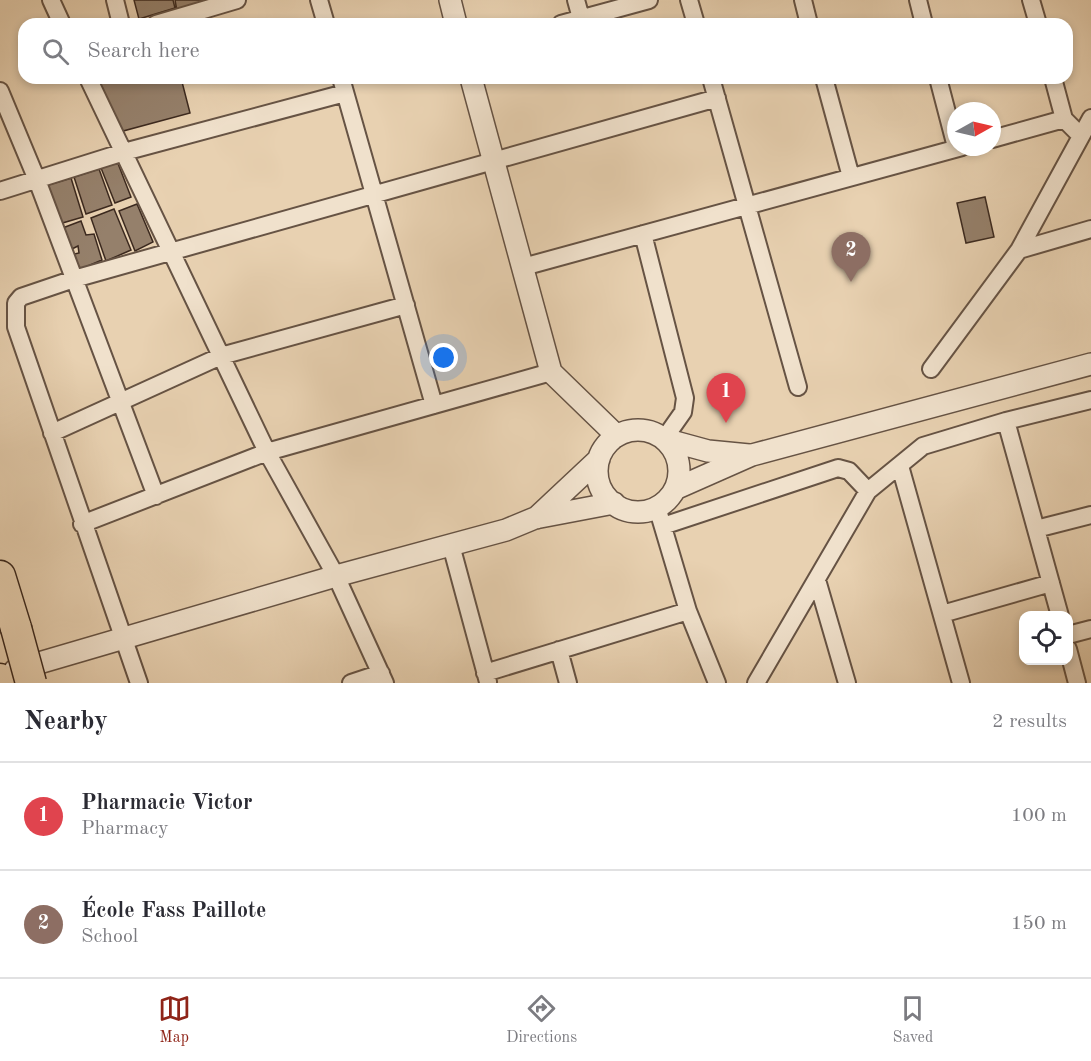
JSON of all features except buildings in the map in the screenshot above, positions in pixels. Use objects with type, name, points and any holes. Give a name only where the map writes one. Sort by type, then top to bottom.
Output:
[{"type":"highway","points":[[0,576],[31,683]]},
{"type":"street","points":[[51,0],[59,18]]},
{"type":"street","points":[[115,0],[120,18]]},
{"type":"street","points":[[176,18],[235,0]]},
{"type":"street","points":[[319,0],[324,18]]},
{"type":"street","points":[[450,0],[454,18]]},
{"type":"street","points":[[576,0],[581,18],[649,0]]},
{"type":"street","points":[[689,0],[694,18]]},
{"type":"street","points":[[803,0],[808,18]]},
{"type":"street","points":[[918,0],[922,18]]},
{"type":"street","points":[[1031,0],[1036,18]]},
{"type":"street","points":[[91,84],[267,452],[336,576],[383,678],[351,683]]},
{"type":"street","points":[[473,84],[551,372],[617,436]]},
{"type":"street","points":[[713,84],[798,387]]},
{"type":"street","points":[[826,84],[851,177]]},
{"type":"street","points":[[940,84],[947,109]]},
{"type":"street","points":[[1055,84],[1064,119],[1082,136]]},
{"type":"street","points":[[0,191],[343,86],[434,405]]},
{"type":"street","points":[[0,91],[37,180],[156,496]]},
{"type":"street","points":[[139,683],[122,640],[16,327],[16,303],[21,297],[74,279],[717,98]]},
{"type":"street","points":[[931,369],[1019,250],[1091,118]]},
{"type":"street","points":[[1001,136],[1064,119]]},
{"type":"street","points":[[523,267],[947,150]]},
{"type":"street","points":[[1019,250],[1091,229]]},
{"type":"street","points":[[643,234],[685,398],[682,412],[664,439]]},
{"type":"street","points":[[51,432],[221,356],[405,305]]},
{"type":"street","points":[[675,489],[752,455],[1091,364]]},
{"type":"street","points":[[82,524],[267,452],[551,372]]},
{"type":"street","points":[[756,683],[868,491],[923,446],[1091,400]]},
{"type":"street","points":[[1006,422],[1059,611]]},
{"type":"street","points":[[752,455],[708,451],[636,430],[617,436],[603,450],[599,479],[602,489],[614,503],[630,511],[648,511],[660,517],[838,468],[849,471],[868,491]]},
{"type":"street","points":[[664,439],[676,455],[678,465],[675,489],[660,517],[688,611],[717,683]]},
{"type":"street","points":[[535,518],[600,459]]},
{"type":"street","points":[[900,466],[961,683]]},
{"type":"street","points":[[0,679],[336,576],[506,530],[535,518],[614,503]]},
{"type":"street","points":[[1036,529],[1091,515]]},
{"type":"street","points":[[451,545],[487,678],[559,650],[688,611]]},
{"type":"street","points":[[817,580],[847,683]]},
{"type":"street","points":[[942,614],[1051,583]]},
{"type":"street","points":[[1073,634],[1091,629]]},
{"type":"street","points":[[559,650],[568,683]]},
{"type":"street","points":[[1072,665],[1077,683]]},
{"type":"place","name":"École Fass Paillote","points":[[851,282]]},
{"type":"place","name":"Pharmacie Victor","points":[[726,423]]}]
